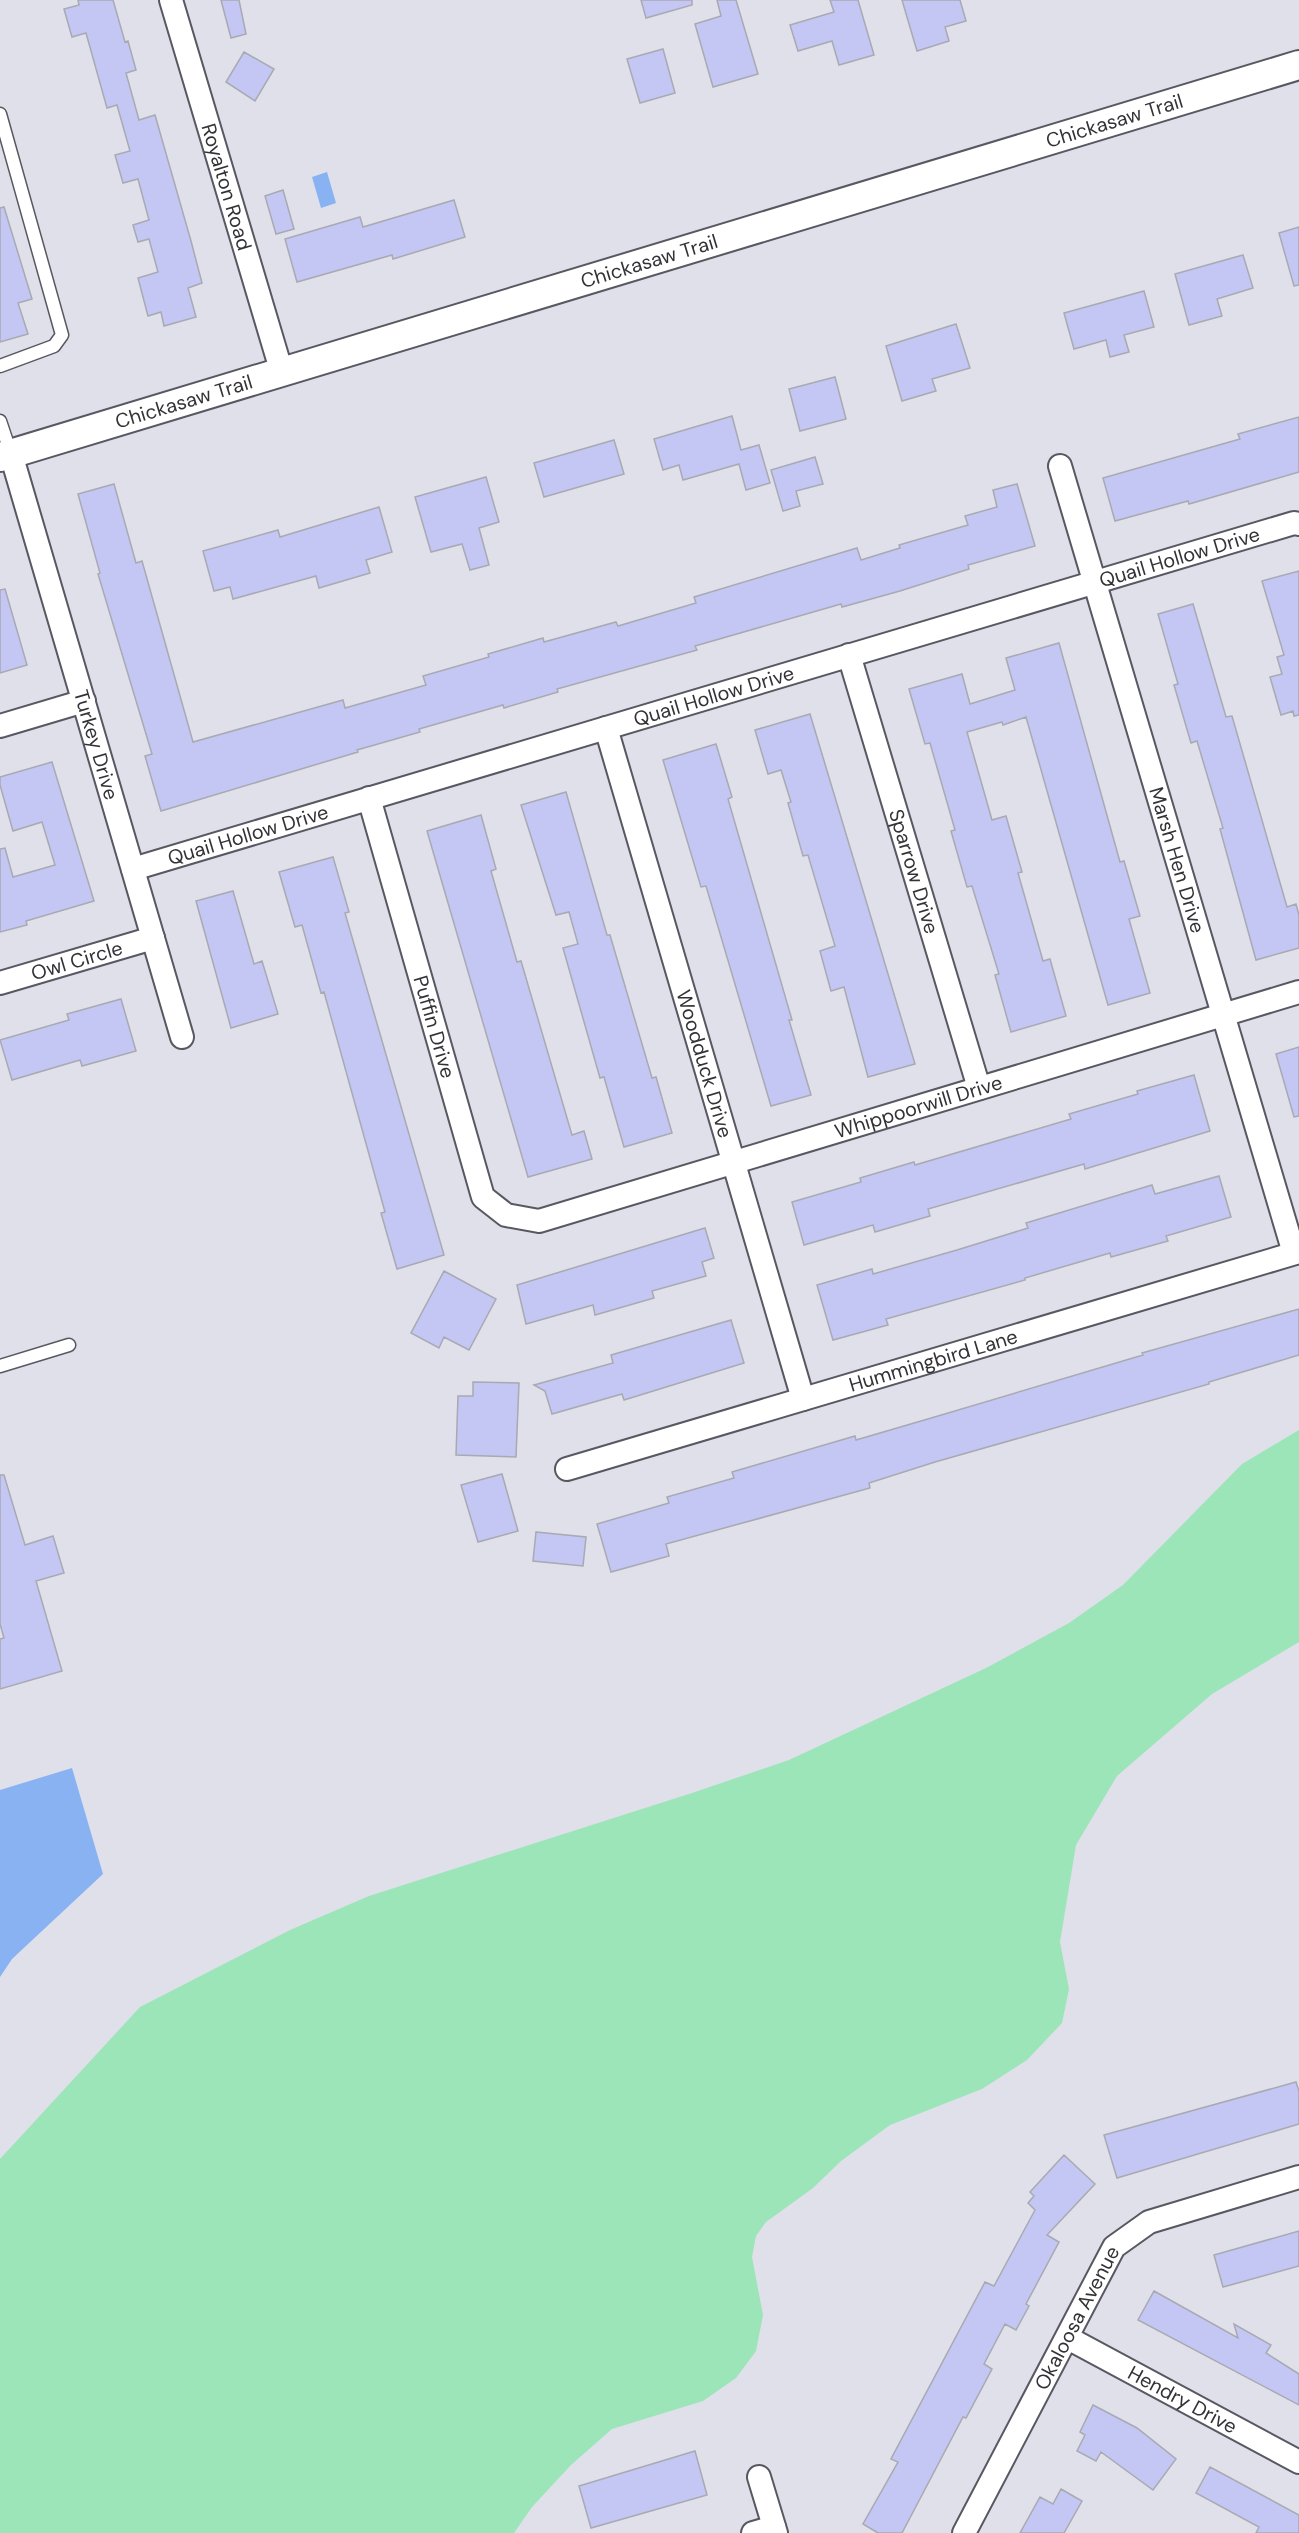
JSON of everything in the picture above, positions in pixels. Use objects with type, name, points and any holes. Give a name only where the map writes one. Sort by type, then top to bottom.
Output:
[{"type":"street","name":"Royalton Road","points":[[171,0],[282,373]]},
{"type":"street","name":"Chickasaw Trail","points":[[6,455],[1299,65]]},
{"type":"street","name":"Turkey Drive","points":[[6,455],[84,701],[182,1037]]},
{"type":"street","name":"Marsh Hen Drive","points":[[1060,466],[1296,1252]]},
{"type":"street","name":"Quail Hollow Drive","points":[[133,869],[1296,523]]},
{"type":"street","name":"Sparrow Drive","points":[[849,655],[979,1089]]},
{"type":"street","points":[[0,726],[84,701]]},
{"type":"street","name":"Woodduck Drive","points":[[606,728],[803,1399]]},
{"type":"street","name":"Puffin Drive","points":[[369,798],[483,1197],[506,1215],[539,1221]]},
{"type":"street","name":"Owl Circle","points":[[0,983],[153,938]]},
{"type":"street","name":"Whippoorwill Drive","points":[[539,1221],[1299,992]]},
{"type":"street","name":"Hummingbird Lane","points":[[567,1469],[1296,1252]]},
{"type":"street","name":"Okaloosa Avenue","points":[[964,2533],[1114,2247],[1149,2222],[1299,2176]]},
{"type":"street","name":"Hendry Drive","points":[[1068,2338],[1299,2462]]},
{"type":"street","points":[[759,2477],[768,2531]]},
{"type":"lane","points":[[0,114],[62,335],[54,346],[0,366]]},
{"type":"lane","points":[[0,421],[6,455]]},
{"type":"lane","points":[[0,1366],[69,1345]]},
{"type":"green space","points":[[1299,1430],[1299,1642],[1212,1694],[1117,1776],[1076,1845],[1060,1942],[1069,1989],[1062,2023],[1027,2060],[982,2089],[890,2125],[841,2161],[813,2188],[766,2222],[756,2236],[752,2257],[763,2315],[756,2351],[736,2378],[703,2401],[612,2429],[571,2465],[532,2507],[514,2533],[0,2533],[0,2159],[140,2007],[290,1930],[369,1896],[789,1760],[986,1668],[1069,1623],[1123,1585],[1242,1464]]},
{"type":"water","points":[[327,172],[336,203],[321,208],[312,177]]},
{"type":"water","points":[[72,1768],[103,1874],[12,1959],[0,1977],[0,1790]]},
{"type":"building","points":[[78,0],[113,0],[136,70],[126,73],[139,120],[155,115],[202,283],[188,288],[196,317],[164,326],[161,312],[148,316],[138,278],[158,272],[149,239],[138,242],[133,225],[149,220],[138,179],[123,183],[115,155],[130,151],[117,105],[107,108],[86,33],[72,37],[64,9],[79,5]]},
{"type":"building","points":[[221,0],[239,0],[246,34],[231,38]]},
{"type":"building","points":[[641,0],[692,0],[692,5],[646,18]]},
{"type":"building","points":[[717,0],[736,0],[758,74],[713,87],[695,24],[721,16]]},
{"type":"building","points":[[830,0],[858,0],[874,55],[839,65],[832,41],[798,51],[790,25],[834,12]]},
{"type":"building","points":[[902,0],[960,0],[966,21],[945,27],[949,41],[917,51]]},
{"type":"building","points":[[663,49],[675,93],[640,103],[627,59]]},
{"type":"building","points":[[244,52],[274,69],[255,101],[226,82]]},
{"type":"building","points":[[283,190],[294,229],[276,234],[265,196]]},
{"type":"building","points":[[454,200],[465,237],[393,259],[392,255],[297,282],[285,239],[360,217],[363,227]]},
{"type":"building","points":[[4,207],[32,299],[18,303],[28,334],[0,342],[0,208]]},
{"type":"building","points":[[1299,227],[1299,285],[1294,286],[1279,233]]},
{"type":"building","points":[[1243,255],[1253,288],[1217,299],[1222,316],[1189,325],[1175,274]]},
{"type":"building","points":[[1144,291],[1154,327],[1124,335],[1129,352],[1110,357],[1106,340],[1074,349],[1064,313]]},
{"type":"building","points":[[956,324],[970,368],[932,379],[936,391],[902,401],[886,346]]},
{"type":"building","points":[[835,377],[846,419],[800,431],[789,389]]},
{"type":"building","points":[[732,416],[741,450],[759,445],[770,483],[746,490],[739,464],[683,480],[679,465],[663,470],[654,439]]},
{"type":"building","points":[[1299,417],[1299,472],[1189,504],[1188,501],[1115,521],[1103,478],[1240,439],[1238,434]]},
{"type":"building","points":[[614,440],[624,474],[544,497],[534,463]]},
{"type":"building","points":[[815,457],[823,484],[796,491],[800,506],[783,511],[771,470]]},
{"type":"building","points":[[486,477],[499,522],[479,528],[489,565],[470,570],[462,544],[431,552],[415,497]]},
{"type":"building","points":[[114,484],[136,563],[142,561],[193,742],[343,700],[345,708],[426,685],[423,676],[489,657],[488,654],[543,638],[544,642],[616,622],[618,626],[696,603],[694,597],[857,548],[861,560],[900,548],[899,545],[968,525],[965,516],[997,507],[993,490],[1017,484],[1035,546],[968,565],[969,569],[900,591],[842,607],[841,604],[695,646],[697,650],[557,689],[558,692],[504,708],[503,705],[419,729],[420,732],[357,750],[358,752],[161,811],[145,756],[152,754],[98,574],[100,573],[78,494]]},
{"type":"building","points":[[379,507],[392,552],[366,560],[370,573],[319,588],[316,576],[233,599],[230,587],[214,591],[203,551],[278,530],[280,537]]},
{"type":"building","points":[[1299,571],[1299,715],[1294,716],[1293,711],[1281,715],[1270,677],[1282,674],[1277,657],[1284,655],[1262,581]]},
{"type":"building","points":[[5,589],[27,665],[0,673],[0,590]]},
{"type":"building","points":[[1193,604],[1226,717],[1232,716],[1287,907],[1296,904],[1299,915],[1299,948],[1256,960],[1220,829],[1223,828],[1197,741],[1191,743],[1174,685],[1178,684],[1158,614]]},
{"type":"building","points":[[1059,643],[1120,862],[1124,861],[1140,916],[1129,919],[1150,993],[1108,1005],[1026,717],[1003,725],[1002,722],[967,732],[992,820],[1006,816],[1022,872],[1018,873],[1043,961],[1050,959],[1066,1016],[1011,1032],[995,975],[999,974],[972,886],[967,887],[951,831],[955,830],[930,743],[925,744],[909,689],[962,674],[970,704],[1015,690],[1006,658]]},
{"type":"building","points":[[810,714],[915,1064],[868,1077],[844,987],[831,991],[820,951],[835,946],[808,855],[803,856],[781,770],[768,774],[755,730]]},
{"type":"building","points":[[716,744],[732,797],[728,799],[792,1020],[789,1020],[811,1095],[771,1106],[706,886],[701,887],[663,760]]},
{"type":"building","points":[[52,762],[94,901],[26,921],[27,925],[0,932],[0,849],[5,848],[13,877],[55,865],[42,822],[13,831],[0,785],[0,777]]},
{"type":"building","points":[[566,792],[607,935],[610,935],[652,1078],[656,1077],[672,1133],[624,1147],[604,1077],[600,1078],[563,948],[578,944],[569,912],[556,915],[521,805]]},
{"type":"building","points":[[481,815],[496,869],[491,871],[517,962],[521,961],[572,1135],[584,1131],[592,1159],[528,1177],[427,831]]},
{"type":"building","points":[[333,857],[349,912],[345,913],[444,1255],[397,1269],[381,1213],[385,1212],[324,992],[321,993],[302,925],[295,927],[279,872]]},
{"type":"building","points":[[233,891],[254,964],[262,961],[278,1014],[231,1028],[196,901]]},
{"type":"building","points":[[121,999],[136,1051],[82,1066],[80,1060],[12,1080],[0,1040],[69,1020],[67,1014]]},
{"type":"building","points":[[1299,1047],[1299,1116],[1294,1117],[1276,1054]]},
{"type":"building","points":[[1194,1075],[1210,1131],[1085,1169],[1084,1164],[928,1209],[930,1216],[875,1232],[873,1225],[804,1245],[792,1202],[861,1182],[860,1178],[914,1162],[915,1165],[1071,1119],[1069,1114]]},
{"type":"building","points":[[1219,1176],[1231,1217],[1166,1236],[1168,1241],[1111,1257],[1110,1253],[1025,1278],[1025,1280],[886,1319],[888,1325],[833,1340],[817,1285],[872,1269],[873,1274],[957,1250],[1028,1228],[1026,1223],[1152,1185],[1155,1194]]},
{"type":"building","points":[[705,1228],[714,1258],[702,1262],[706,1276],[652,1291],[654,1298],[595,1315],[593,1305],[526,1324],[517,1285]]},
{"type":"building","points":[[444,1271],[496,1299],[469,1350],[444,1337],[439,1348],[411,1333]]},
{"type":"building","points":[[1299,1309],[1299,1355],[1209,1382],[1209,1384],[935,1462],[869,1483],[870,1488],[666,1544],[669,1556],[611,1572],[597,1524],[669,1503],[667,1497],[734,1478],[732,1472],[855,1436],[856,1440],[1143,1355],[1142,1353]]},
{"type":"building","points":[[731,1320],[744,1363],[624,1400],[622,1394],[552,1414],[545,1391],[534,1385],[613,1363],[611,1355]]},
{"type":"building","points":[[473,1382],[519,1383],[516,1457],[456,1455],[458,1396],[473,1396]]},
{"type":"building","points":[[502,1474],[518,1531],[478,1542],[461,1485]]},
{"type":"building","points":[[0,1475],[4,1475],[25,1545],[53,1536],[64,1573],[36,1581],[62,1671],[0,1689],[0,1639],[4,1638],[0,1624]]},
{"type":"building","points":[[536,1532],[586,1537],[583,1566],[533,1561]]},
{"type":"building","points":[[1296,2082],[1299,2091],[1299,2124],[1117,2178],[1104,2135]]},
{"type":"building","points":[[1064,2155],[1095,2184],[1047,2235],[1059,2242],[1026,2304],[1029,2306],[1016,2330],[1005,2324],[984,2364],[992,2369],[966,2418],[963,2417],[902,2533],[878,2533],[863,2524],[898,2462],[891,2459],[985,2282],[994,2286],[1035,2210],[1028,2203],[1034,2196],[1030,2192]]},
{"type":"building","points":[[1299,2231],[1299,2266],[1223,2287],[1214,2255]]},
{"type":"building","points":[[1154,2291],[1238,2338],[1234,2324],[1271,2345],[1266,2353],[1299,2374],[1299,2405],[1138,2320]]},
{"type":"building","points":[[1093,2405],[1137,2428],[1176,2459],[1153,2490],[1101,2452],[1096,2461],[1077,2451],[1085,2435],[1080,2432]]},
{"type":"building","points":[[695,2451],[707,2495],[591,2528],[579,2486]]},
{"type":"building","points":[[1210,2467],[1299,2515],[1299,2533],[1256,2533],[1259,2527],[1196,2493]]},
{"type":"building","points":[[1061,2489],[1082,2501],[1064,2533],[1020,2533],[1040,2497],[1053,2504]]}]
